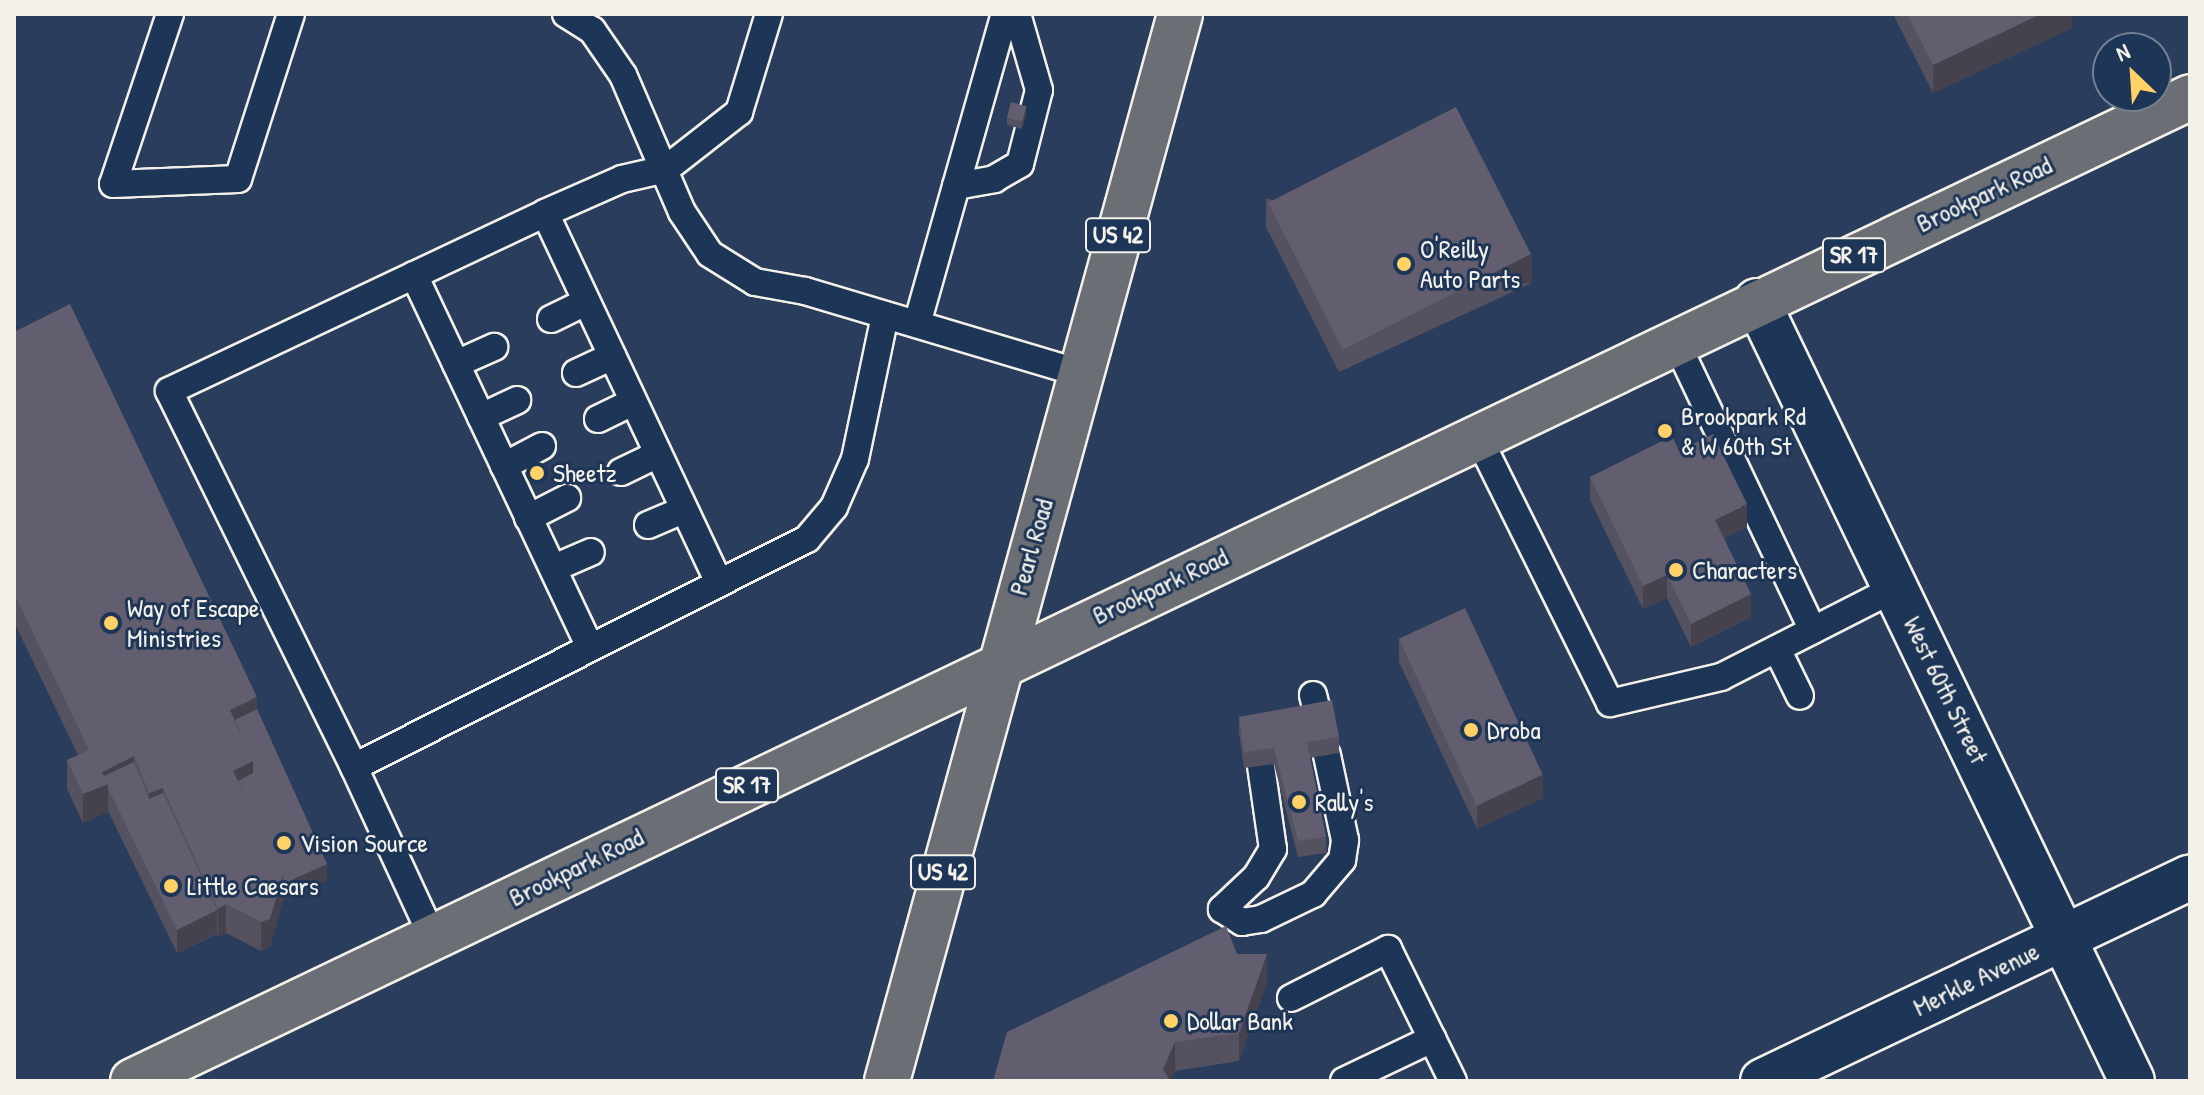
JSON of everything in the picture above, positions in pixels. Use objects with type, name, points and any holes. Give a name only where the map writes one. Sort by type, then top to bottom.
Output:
[{"type":"main road","name":"Pearl Road","points":[[887,1081],[999,663],[1180,14]]},
{"type":"main road","name":"Brookpark Road","points":[[133,1081],[999,663],[2190,97]]},
{"type":"street","name":"West 60th Street","points":[[1757,301],[2065,936],[2132,1081]]},
{"type":"street","name":"Merkle Avenue","points":[[1763,1081],[2190,877]]},
{"type":"lane","points":[[170,14],[113,184],[238,179],[291,14]]},
{"type":"lane","points":[[566,14],[592,30],[623,75],[682,212],[710,254],[755,282],[885,315],[1080,373]]},
{"type":"lane","points":[[432,936],[354,767],[169,391],[545,213],[622,179],[666,169],[739,112],[769,14]]},
{"type":"lane","points":[[917,324],[1005,14]]},
{"type":"lane","points":[[956,186],[994,179],[1020,164],[1039,90],[1017,14]]},
{"type":"lane","points":[[545,213],[719,583]]},
{"type":"lane","points":[[414,275],[590,648]]},
{"type":"lane","points":[[551,319],[586,302]]},
{"type":"lane","points":[[354,767],[807,539],[834,507],[855,459],[885,315]]},
{"type":"lane","points":[[1675,340],[1813,630]]},
{"type":"lane","points":[[456,364],[494,347]]},
{"type":"lane","points":[[576,373],[612,356]]},
{"type":"lane","points":[[481,417],[517,400]]},
{"type":"lane","points":[[598,419],[633,402]]},
{"type":"lane","points":[[1477,435],[1610,703],[1721,677],[1896,588]]},
{"type":"lane","points":[[504,466],[542,446]]},
{"type":"lane","points":[[621,472],[658,454]]},
{"type":"lane","points":[[528,518],[567,498]]},
{"type":"lane","points":[[648,525],[683,510]]},
{"type":"lane","points":[[554,568],[591,552]]},
{"type":"lane","points":[[1777,649],[1800,696]]},
{"type":"lane","points":[[1261,766],[1273,849],[1256,877],[1222,909],[1242,922],[1261,919],[1313,894],[1334,873],[1345,840],[1327,755]]},
{"type":"lane","points":[[1291,998],[1388,949],[1453,1081]]},
{"type":"lane","points":[[1344,1081],[1432,1039]]},
{"type":"building","points":[[1907,14],[2041,14],[1933,65]]},
{"type":"building","points":[[1011,102],[1026,106],[1022,122],[1007,117]]},
{"type":"building","points":[[1456,107],[1531,254],[1343,350],[1268,203]]},
{"type":"building","points":[[70,304],[257,697],[230,710],[253,761],[233,771],[283,875],[270,919],[261,922],[226,904],[218,909],[163,788],[149,793],[134,756],[102,772],[108,784],[83,794],[67,760],[89,750],[14,593],[14,332]]},
{"type":"building","name":"Characters","points":[[1713,434],[1747,504],[1715,520],[1751,594],[1691,624],[1667,575],[1643,586],[1590,477],[1672,436],[1679,451]]},
{"type":"building","name":"Droba","points":[[1465,608],[1543,775],[1477,806],[1399,639]]},
{"type":"building","name":"Rally's","points":[[1332,700],[1339,737],[1307,742],[1326,837],[1298,841],[1274,748],[1244,752],[1239,717]]},
{"type":"building","points":[[257,709],[327,864],[283,884],[283,875],[238,781],[253,773],[253,761],[235,720]]},
{"type":"building","points":[[134,762],[149,799],[163,793],[217,910],[177,930],[104,776]]},
{"type":"building","name":"Dollar Bank","points":[[1226,926],[1237,954],[1267,954],[1239,1033],[1175,1042],[1163,1069],[1170,1081],[993,1081],[1007,1032]]},
{"type":"place","name":"O'Reilly Auto Parts","points":[[1404,264]]},
{"type":"place","name":"Brookpark Rd & W 60th St","points":[[1665,431]]},
{"type":"place","name":"Sheetz","points":[[537,473]]},
{"type":"place","name":"Characters","points":[[1676,570]]},
{"type":"place","name":"Way of Escape Ministries","points":[[111,623]]},
{"type":"place","name":"Droba","points":[[1471,730]]},
{"type":"place","name":"Rally's","points":[[1299,802]]},
{"type":"place","name":"Vision Source","points":[[284,843]]},
{"type":"place","name":"Little Caesars","points":[[171,886]]},
{"type":"place","name":"Dollar Bank","points":[[1171,1021]]}]
